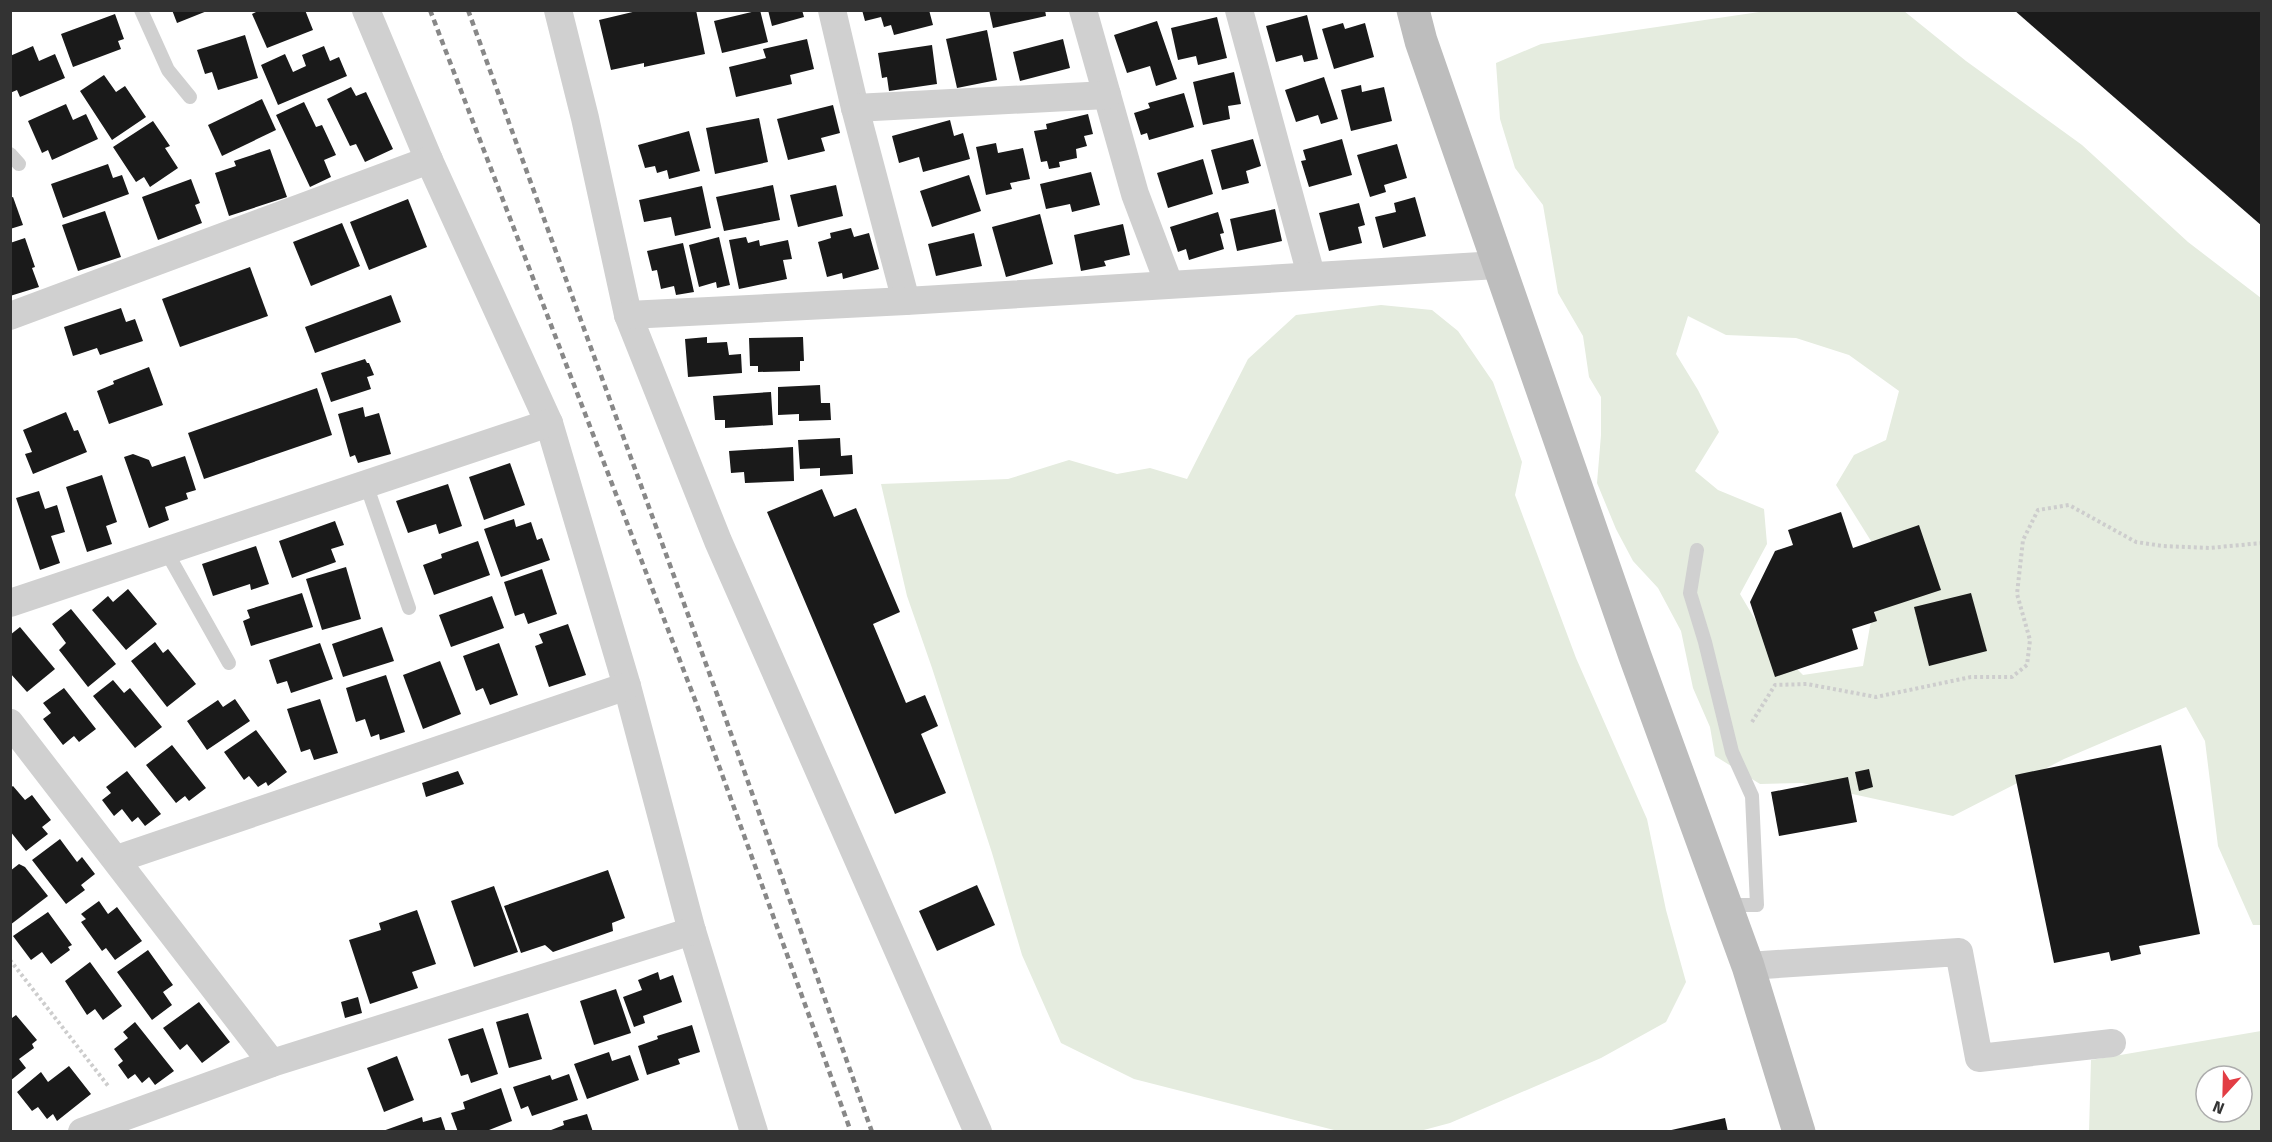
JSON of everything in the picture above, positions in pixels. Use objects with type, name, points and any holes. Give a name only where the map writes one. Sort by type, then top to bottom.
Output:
[{"type":"main road","points":[[1413,10],[1420,41],[1497,266],[1748,966],[1799,1131]]},
{"type":"street","points":[[366,10],[429,160],[549,423],[627,686],[692,931],[754,1131]]},
{"type":"street","points":[[558,10],[585,118],[628,315],[718,541],[978,1131]]},
{"type":"street","points":[[832,10],[855,108],[906,301]]},
{"type":"street","points":[[1083,10],[1135,194],[1169,284]]},
{"type":"street","points":[[1239,10],[1311,275]]},
{"type":"street","points":[[855,108],[1107,95]]},
{"type":"street","points":[[10,316],[429,160]]},
{"type":"street","points":[[628,315],[1497,266]]},
{"type":"street","points":[[10,603],[549,423]]},
{"type":"street","points":[[117,859],[627,686]]},
{"type":"street","points":[[10,723],[272,1063]]},
{"type":"street","points":[[82,1131],[272,1063],[692,931]]},
{"type":"street","points":[[1748,966],[1959,952],[1978,1058],[2112,1043]]},
{"type":"lane","points":[[141,10],[168,70],[190,97]]},
{"type":"lane","points":[[366,484],[409,608]]},
{"type":"lane","points":[[1696,550],[1690,592],[1705,642],[1732,752],[1752,796],[1757,905],[1726,905]]},
{"type":"lane","points":[[166,551],[229,663]]},
{"type":"path","points":[[1732,752],[1776,685],[1807,684],[1876,697],[1971,677],[2012,677],[2027,665],[2030,640],[2017,594],[2023,540],[2038,510],[2069,505],[2136,542],[2209,548],[2262,543]]},
{"type":"path","points":[[10,960],[130,1114]]},
{"type":"shaded area","points":[[1766,11],[1904,11],[1966,61],[2082,145],[2188,242],[2261,298],[2261,925],[2253,925],[2218,846],[2205,741],[2186,707],[2064,759],[1953,816],[1802,783],[1760,784],[1715,756],[1710,727],[1693,688],[1681,631],[1658,588],[1633,561],[1616,529],[1597,483],[1601,397],[1589,377],[1583,336],[1558,293],[1543,205],[1515,168],[1500,119],[1496,63],[1541,44]],"holes":[[[1688,316],[1726,335],[1796,338],[1849,355],[1899,391],[1886,440],[1854,455],[1836,485],[1871,541],[1881,598],[1870,626],[1863,666],[1803,675],[1766,638],[1740,594],[1767,544],[1764,509],[1718,490],[1695,471],[1719,432],[1698,390],[1676,354]]]},
{"type":"shaded area","points":[[1381,305],[1432,310],[1458,331],[1493,382],[1522,462],[1515,495],[1576,658],[1647,819],[1666,910],[1686,982],[1666,1022],[1601,1058],[1450,1123],[1420,1131],[1338,1131],[1134,1079],[1061,1043],[1022,955],[992,853],[907,596],[881,484],[1008,479],[1069,460],[1117,474],[1150,468],[1187,479],[1248,359],[1296,315]]},
{"type":"shaded area","points":[[2261,1031],[2261,1131],[2089,1132],[2091,1060]]},
{"type":"building","points":[[172,10],[207,10],[207,11],[177,23]]},
{"type":"building","points":[[260,10],[305,10],[313,30],[267,48],[252,14]]},
{"type":"building","points":[[641,10],[696,10],[705,54],[644,67],[644,63],[611,70],[599,20]]},
{"type":"building","points":[[760,10],[768,42],[722,53],[714,21]]},
{"type":"building","points":[[768,10],[802,10],[804,17],[772,26]]},
{"type":"building","points":[[862,10],[929,10],[933,25],[894,35],[891,25],[884,27],[881,17],[865,21]]},
{"type":"building","points":[[989,10],[1045,10],[1046,16],[993,28]]},
{"type":"building","points":[[2014,10],[2262,10],[2262,226]]},
{"type":"building","points":[[115,14],[124,39],[118,41],[121,49],[73,67],[61,34]]},
{"type":"building","points":[[1307,15],[1318,59],[1304,62],[1302,55],[1276,62],[1266,26]]},
{"type":"building","points":[[1217,17],[1227,58],[1198,65],[1196,56],[1178,60],[1171,28]]},
{"type":"building","points":[[1157,21],[1177,79],[1156,86],[1150,66],[1127,73],[1114,35]]},
{"type":"building","points":[[1343,23],[1345,29],[1365,23],[1374,57],[1334,69],[1322,29]]},
{"type":"building","points":[[987,30],[997,80],[957,88],[946,39]]},
{"type":"building","points":[[245,35],[258,78],[218,90],[212,72],[205,74],[197,50]]},
{"type":"building","points":[[807,39],[814,69],[790,75],[792,84],[736,97],[729,67],[766,58],[763,49]]},
{"type":"building","points":[[1063,39],[1070,68],[1020,81],[1013,52]]},
{"type":"building","points":[[932,45],[937,84],[889,91],[887,77],[882,78],[878,53]]},
{"type":"building","points":[[33,46],[39,61],[55,54],[65,78],[20,97],[17,90],[10,93],[10,56]]},
{"type":"building","points":[[324,46],[330,61],[339,57],[347,76],[278,105],[261,65],[285,54],[293,72],[306,66],[302,55]]},
{"type":"building","points":[[1234,72],[1241,104],[1228,106],[1230,119],[1203,125],[1193,82]]},
{"type":"building","points":[[104,75],[116,92],[125,86],[146,117],[112,140],[80,91]]},
{"type":"building","points":[[1324,77],[1338,119],[1321,124],[1318,115],[1296,122],[1285,90]]},
{"type":"building","points":[[1361,85],[1362,92],[1384,87],[1392,121],[1351,131],[1341,90]]},
{"type":"building","points":[[351,87],[356,96],[366,92],[393,149],[365,162],[356,144],[350,146],[327,99]]},
{"type":"building","points":[[1184,93],[1194,127],[1149,140],[1147,133],[1141,135],[1134,113],[1150,108],[1148,103]]},
{"type":"building","points":[[262,99],[276,130],[222,156],[208,125]]},
{"type":"building","points":[[304,102],[316,127],[322,125],[336,155],[324,160],[331,177],[310,187],[276,115]]},
{"type":"building","points":[[66,104],[73,120],[86,114],[98,139],[52,160],[48,150],[42,153],[28,121]]},
{"type":"building","points":[[833,105],[840,133],[821,138],[825,151],[788,160],[777,119]]},
{"type":"building","points":[[1088,114],[1093,134],[1084,136],[1087,146],[1076,149],[1077,158],[1059,162],[1060,167],[1049,169],[1047,161],[1041,162],[1034,131],[1047,129],[1046,124]]},
{"type":"building","points":[[759,118],[768,162],[715,174],[706,128]]},
{"type":"building","points":[[950,120],[954,136],[963,133],[970,159],[923,172],[919,157],[899,163],[892,136]]},
{"type":"building","points":[[153,121],[170,146],[165,148],[178,168],[150,187],[144,177],[136,182],[113,147]]},
{"type":"building","points":[[689,131],[700,171],[669,179],[667,170],[657,173],[655,166],[645,168],[638,145]]},
{"type":"building","points":[[1253,139],[1261,166],[1246,171],[1249,183],[1222,190],[1211,150]]},
{"type":"building","points":[[1342,139],[1352,175],[1309,187],[1301,161],[1306,160],[1303,150]]},
{"type":"building","points":[[996,143],[998,153],[1023,148],[1030,179],[1010,183],[1012,189],[986,195],[976,147]]},
{"type":"building","points":[[1397,144],[1407,178],[1384,185],[1386,192],[1370,197],[1357,155]]},
{"type":"building","points":[[270,149],[287,197],[229,216],[215,173],[236,166],[234,161]]},
{"type":"building","points":[[1203,159],[1213,194],[1168,208],[1157,173]]},
{"type":"building","points":[[108,164],[113,178],[122,175],[129,194],[63,218],[51,184]]},
{"type":"building","points":[[1091,172],[1100,205],[1072,212],[1070,204],[1046,209],[1040,184]]},
{"type":"building","points":[[969,175],[981,211],[932,227],[920,191]]},
{"type":"building","points":[[191,179],[200,203],[195,205],[202,223],[158,240],[142,197]]},
{"type":"building","points":[[773,185],[780,220],[724,231],[716,197]]},
{"type":"building","points":[[836,185],[843,216],[798,227],[790,195]]},
{"type":"building","points":[[702,186],[711,228],[675,236],[671,217],[644,222],[639,200]]},
{"type":"building","points":[[13,197],[23,225],[10,229],[10,198]]},
{"type":"building","points":[[1415,197],[1426,236],[1383,248],[1375,217],[1396,212],[1394,203]]},
{"type":"building","points":[[408,199],[427,247],[369,270],[350,222]]},
{"type":"building","points":[[1359,203],[1365,225],[1358,227],[1362,243],[1329,251],[1319,213]]},
{"type":"building","points":[[1275,209],[1282,241],[1237,251],[1230,219]]},
{"type":"building","points":[[105,211],[121,257],[78,271],[62,225]]},
{"type":"building","points":[[1218,212],[1224,233],[1220,234],[1224,249],[1189,260],[1186,249],[1178,252],[1170,227]]},
{"type":"building","points":[[1040,214],[1053,264],[1006,277],[992,227]]},
{"type":"building","points":[[342,223],[360,266],[311,286],[293,242]]},
{"type":"building","points":[[1123,224],[1130,255],[1104,261],[1106,266],[1081,271],[1074,235]]},
{"type":"building","points":[[851,228],[854,237],[869,233],[879,269],[843,279],[842,273],[827,277],[818,242],[831,238],[830,233]]},
{"type":"building","points":[[974,233],[982,266],[936,276],[928,244]]},
{"type":"building","points":[[719,237],[730,285],[717,288],[716,282],[699,287],[689,245]]},
{"type":"building","points":[[746,237],[748,243],[759,240],[760,246],[788,240],[792,259],[783,260],[787,279],[739,289],[729,240]]},
{"type":"building","points":[[25,238],[39,287],[10,296],[10,243]]},
{"type":"building","points":[[683,243],[694,292],[676,295],[674,286],[661,289],[657,270],[652,271],[647,251]]},
{"type":"building","points":[[250,267],[268,316],[180,347],[162,299]]},
{"type":"building","points":[[391,295],[401,322],[315,353],[305,327]]},
{"type":"building","points":[[121,308],[126,322],[135,319],[143,341],[100,355],[97,348],[73,356],[64,327]]},
{"type":"building","points":[[707,337],[707,343],[727,342],[729,355],[741,354],[742,373],[688,377],[685,339]]},
{"type":"building","points":[[803,337],[804,361],[800,361],[800,371],[758,372],[758,366],[750,366],[749,338]]},
{"type":"building","points":[[365,359],[374,375],[367,377],[371,389],[331,402],[321,373]]},
{"type":"building","points":[[149,367],[163,405],[109,424],[97,391],[114,384],[113,381]]},
{"type":"building","points":[[820,385],[821,403],[830,403],[831,420],[799,421],[799,414],[778,415],[778,387]]},
{"type":"building","points":[[317,388],[332,435],[204,479],[188,433]]},
{"type":"building","points":[[771,392],[773,425],[725,428],[725,420],[715,420],[713,396]]},
{"type":"building","points":[[363,407],[365,417],[379,413],[391,454],[358,463],[355,455],[350,457],[338,414]]},
{"type":"building","points":[[66,412],[74,431],[78,430],[87,452],[33,474],[25,454],[32,452],[23,430]]},
{"type":"building","points":[[840,438],[841,456],[852,455],[853,474],[820,476],[820,468],[800,469],[798,440]]},
{"type":"building","points":[[793,447],[794,481],[745,483],[744,472],[731,473],[729,451]]},
{"type":"building","points":[[133,454],[149,460],[152,467],[185,456],[196,490],[186,493],[188,499],[165,507],[169,520],[149,528],[124,457]]},
{"type":"building","points":[[510,463],[525,505],[484,520],[469,477]]},
{"type":"building","points":[[102,475],[117,522],[106,526],[112,544],[87,552],[66,487]]},
{"type":"building","points":[[448,484],[462,526],[439,534],[436,524],[408,533],[396,501]]},
{"type":"building","points":[[822,489],[834,517],[856,508],[900,612],[873,624],[906,703],[925,695],[938,726],[921,734],[946,793],[895,814],[767,512]]},
{"type":"building","points":[[39,491],[45,509],[57,505],[65,532],[51,536],[60,563],[40,570],[16,498]]},
{"type":"building","points":[[1841,512],[1853,548],[1919,525],[1941,590],[1874,612],[1877,621],[1852,629],[1858,649],[1775,677],[1750,602],[1775,551],[1793,545],[1788,530]]},
{"type":"building","points":[[514,519],[516,527],[531,522],[537,540],[542,538],[550,560],[501,577],[484,529]]},
{"type":"building","points":[[335,521],[344,545],[331,549],[336,562],[292,578],[279,541]]},
{"type":"building","points":[[478,541],[490,575],[434,595],[423,565],[442,558],[441,554]]},
{"type":"building","points":[[256,546],[269,584],[251,590],[250,584],[213,596],[202,564]]},
{"type":"building","points":[[346,567],[361,619],[322,630],[306,579]]},
{"type":"building","points":[[542,569],[557,614],[528,624],[524,613],[515,616],[504,582]]},
{"type":"building","points":[[128,589],[157,624],[126,650],[92,610],[108,596],[113,602]]},
{"type":"building","points":[[302,593],[313,627],[251,646],[243,621],[250,618],[247,610]]},
{"type":"building","points":[[1971,593],[1987,651],[1929,666],[1914,607]]},
{"type":"building","points":[[492,596],[504,628],[451,647],[439,615]]},
{"type":"building","points":[[71,609],[116,664],[88,687],[59,650],[66,643],[52,624]]},
{"type":"building","points":[[568,624],[586,675],[549,687],[535,646],[543,643],[539,634]]},
{"type":"building","points":[[20,627],[55,669],[27,692],[10,673],[10,635]]},
{"type":"building","points":[[382,627],[394,661],[343,677],[332,644]]},
{"type":"building","points":[[155,642],[163,653],[168,649],[196,684],[167,707],[131,661]]},
{"type":"building","points":[[320,643],[333,679],[291,693],[287,681],[277,684],[269,660]]},
{"type":"building","points":[[499,643],[518,695],[490,705],[483,688],[476,691],[463,656]]},
{"type":"building","points":[[440,661],[461,714],[423,729],[403,675]]},
{"type":"building","points":[[386,675],[405,732],[380,740],[379,734],[371,737],[365,719],[356,722],[346,688]]},
{"type":"building","points":[[113,680],[124,693],[130,688],[162,727],[135,748],[93,696]]},
{"type":"building","points":[[64,688],[96,729],[79,742],[74,736],[63,745],[43,719],[51,713],[43,703]]},
{"type":"building","points":[[235,699],[250,721],[207,750],[187,721],[218,700],[223,707]]},
{"type":"building","points":[[320,699],[338,753],[314,760],[310,749],[301,752],[287,709]]},
{"type":"building","points":[[256,730],[287,772],[268,786],[266,782],[258,787],[249,776],[244,780],[224,752]]},
{"type":"building","points":[[172,745],[206,788],[189,801],[185,796],[176,803],[146,765]]},
{"type":"building","points":[[2161,745],[2200,934],[2139,946],[2141,954],[2111,961],[2109,952],[2054,963],[2015,775]]},
{"type":"building","points":[[1869,769],[1873,787],[1859,791],[1855,772]]},
{"type":"building","points":[[127,771],[161,814],[145,826],[138,817],[132,822],[122,809],[114,816],[102,800],[111,793],[106,787]]},
{"type":"building","points":[[458,771],[464,784],[426,797],[422,783]]},
{"type":"building","points":[[1848,777],[1857,822],[1779,836],[1771,792]]},
{"type":"building","points":[[13,786],[25,800],[32,795],[51,820],[42,827],[48,834],[26,851],[10,831],[10,788]]},
{"type":"building","points":[[60,839],[77,862],[82,857],[95,874],[81,885],[85,890],[66,904],[32,860]]},
{"type":"building","points":[[19,864],[25,867],[48,896],[10,925],[10,871]]},
{"type":"building","points":[[608,870],[625,918],[612,923],[613,931],[553,952],[545,945],[521,953],[504,906]]},
{"type":"building","points":[[977,885],[995,925],[937,951],[919,911]]},
{"type":"building","points":[[494,886],[518,952],[474,967],[451,901]]},
{"type":"building","points":[[99,901],[108,914],[117,907],[142,941],[115,960],[106,948],[102,951],[81,922],[86,919],[81,914]]},
{"type":"building","points":[[417,910],[436,964],[412,972],[418,988],[370,1004],[349,940],[381,930],[379,923]]},
{"type":"building","points":[[48,912],[72,945],[68,947],[70,950],[51,964],[42,952],[31,960],[13,936]]},
{"type":"building","points":[[148,950],[173,985],[163,992],[172,1005],[152,1020],[117,972]]},
{"type":"building","points":[[90,962],[122,1006],[103,1020],[95,1009],[87,1015],[65,981]]},
{"type":"building","points":[[658,972],[660,980],[673,975],[682,1002],[643,1016],[645,1023],[634,1027],[623,997],[642,990],[638,980]]},
{"type":"building","points":[[616,989],[631,1033],[594,1045],[580,1001]]},
{"type":"building","points":[[358,997],[362,1013],[345,1018],[341,1002]]},
{"type":"building","points":[[199,1002],[230,1042],[202,1063],[187,1044],[180,1050],[163,1028]]},
{"type":"building","points":[[528,1013],[542,1059],[509,1068],[496,1022]]},
{"type":"building","points":[[16,1015],[37,1040],[32,1044],[34,1048],[19,1059],[26,1068],[10,1081],[10,1016],[12,1018]]},
{"type":"building","points":[[135,1022],[174,1071],[155,1085],[149,1077],[142,1083],[135,1074],[128,1079],[118,1065],[123,1061],[114,1049],[128,1038],[123,1032]]},
{"type":"building","points":[[692,1025],[700,1052],[678,1059],[680,1064],[647,1075],[638,1046],[658,1039],[657,1036]]},
{"type":"building","points":[[483,1028],[498,1074],[471,1083],[468,1074],[461,1076],[448,1039]]},
{"type":"building","points":[[609,1052],[612,1061],[630,1055],[639,1080],[587,1099],[574,1064]]},
{"type":"building","points":[[397,1056],[414,1100],[384,1112],[367,1068]]},
{"type":"building","points":[[69,1066],[91,1094],[57,1121],[53,1114],[47,1119],[38,1107],[32,1111],[17,1092],[41,1072],[48,1082]]},
{"type":"building","points":[[569,1074],[578,1100],[532,1116],[528,1106],[521,1109],[513,1087],[550,1075],[552,1080]]},
{"type":"building","points":[[501,1088],[512,1121],[484,1132],[458,1132],[451,1113],[465,1109],[463,1102]]},
{"type":"building","points":[[587,1114],[593,1132],[546,1132],[564,1125],[563,1121]]},
{"type":"building","points":[[422,1117],[423,1122],[441,1117],[446,1132],[380,1132]]},
{"type":"building","points":[[1725,1118],[1728,1132],[1667,1132],[1667,1131]]},
{"type":"railway","points":[[430,10],[697,705],[851,1132]]},
{"type":"railway","points":[[468,10],[718,697],[872,1132]]}]
